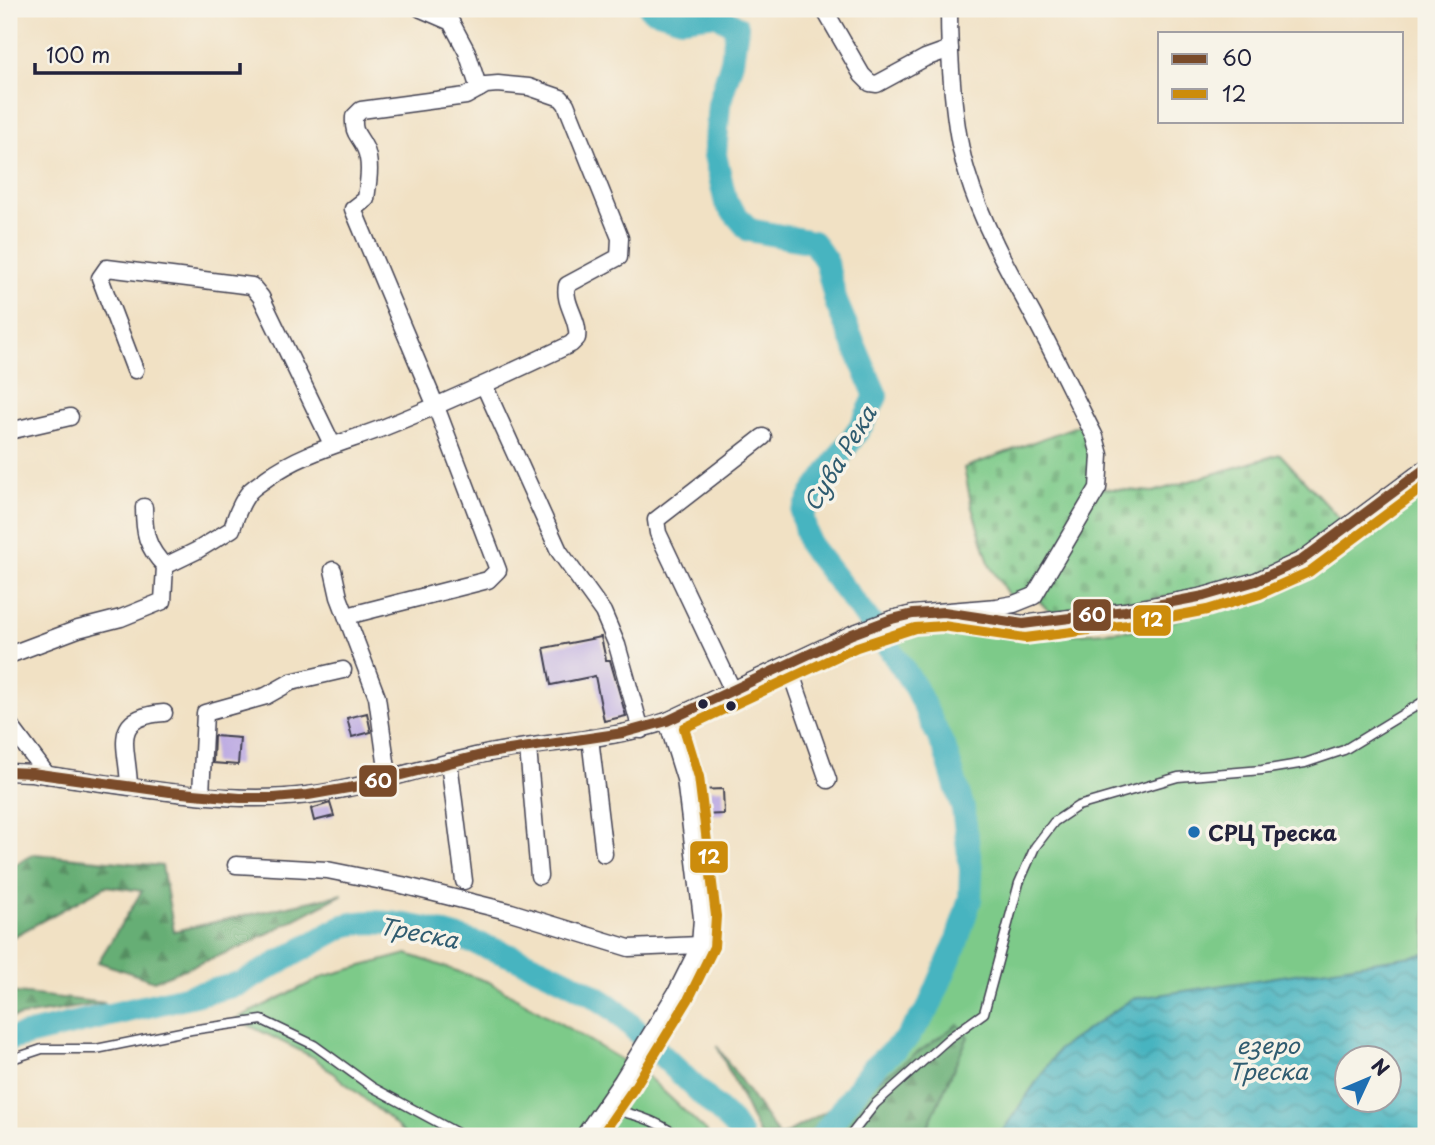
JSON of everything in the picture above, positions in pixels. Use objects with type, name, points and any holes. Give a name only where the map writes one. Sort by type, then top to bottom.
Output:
[{"type":"street","points":[[421,9],[451,22],[467,52],[478,89]]},
{"type":"street","points":[[824,9],[862,75],[870,83],[877,84],[926,58],[950,49]]},
{"type":"street","points":[[9,772],[201,794],[254,797],[307,795],[449,762],[641,730],[667,721],[732,689],[892,619],[913,614],[997,607],[1034,596],[1098,488],[1100,455],[1091,429],[980,213],[965,170],[956,114],[949,9]]},
{"type":"street","points":[[165,566],[232,529],[238,510],[251,490],[288,463],[332,444],[384,427],[435,404],[484,385],[571,344],[578,332],[565,296],[567,285],[619,257],[620,238],[566,103],[561,98],[529,87],[486,85],[466,96],[361,110],[354,117],[353,131],[365,148],[369,163],[366,199],[353,209],[435,404],[498,570],[488,580],[347,616]]},
{"type":"street","points":[[135,370],[100,278],[107,268],[253,286],[261,297],[332,444]]},
{"type":"street","points":[[484,385],[559,551],[603,612],[617,645],[641,730]]},
{"type":"street","points":[[9,431],[70,417]]},
{"type":"street","points":[[732,689],[658,533],[656,520],[763,437]]},
{"type":"street","points":[[944,612],[1023,624],[1125,611],[1204,596],[1256,580],[1302,560],[1426,468]]},
{"type":"street","points":[[9,655],[78,629],[156,606],[163,601],[165,566],[152,553],[144,528],[144,507]]},
{"type":"street","points":[[333,570],[377,697],[388,776]]},
{"type":"street","points":[[1034,596],[1059,616],[1073,617]]},
{"type":"street","points":[[788,665],[828,780]]},
{"type":"street","points":[[201,794],[205,713],[266,696],[291,682],[343,670]]},
{"type":"street","points":[[129,786],[124,740],[130,723],[136,718],[164,713]]},
{"type":"street","points":[[584,1136],[622,1081],[676,993],[700,945],[702,918],[685,779],[667,721]]},
{"type":"street","points":[[9,724],[47,775]]},
{"type":"street","points":[[590,738],[604,854]]},
{"type":"street","points":[[528,748],[539,876]]},
{"type":"street","points":[[449,762],[464,881]]},
{"type":"street","points":[[236,865],[327,870],[402,885],[511,912],[629,948],[700,945]]},
{"type":"lane","points":[[850,1136],[875,1104],[949,1038],[984,1013],[1020,883],[1035,847],[1054,822],[1079,806],[1178,778],[1262,770],[1318,759],[1344,750],[1426,699]]},
{"type":"lane","points":[[9,1060],[42,1049],[96,1049],[191,1030],[262,1020],[314,1045],[372,1087],[463,1136]]},
{"type":"lane","points":[[603,1108],[637,1114],[663,1125],[678,1136]]},
{"type":"green space","points":[[1087,422],[1099,488],[1153,492],[1280,454],[1348,528],[1256,581],[1059,616],[1034,596],[1014,604],[990,566],[972,508],[964,468]]},
{"type":"green space","name":"СРЦ Треска","points":[[1426,487],[1426,1136],[819,1136],[889,1054],[957,960],[968,873],[955,790],[882,631],[941,625],[1018,638],[1147,629],[1298,581],[1396,505]]},
{"type":"green space","points":[[34,854],[162,866],[174,931],[343,894],[244,946],[154,981],[98,962],[142,891],[106,886],[9,939],[9,868]]},
{"type":"green space","points":[[407,954],[489,982],[645,1074],[707,1132],[708,1136],[407,1136],[313,1057],[236,1019],[325,976]]},
{"type":"green space","points":[[9,992],[105,1003],[9,1018]]},
{"type":"green space","points":[[958,1024],[968,1037],[925,1133],[853,1130],[850,1136],[781,1136],[863,1091]]},
{"type":"green space","points":[[717,1046],[779,1136],[760,1136]]},
{"type":"water","name":"езеро Треска","points":[[1426,954],[1426,1136],[999,1136],[1059,1049],[1132,999]]},
{"type":"building","points":[[601,637],[606,660],[610,660],[626,716],[604,721],[595,676],[551,685],[544,648]]},
{"type":"building","points":[[367,713],[371,732],[352,737],[347,718]]},
{"type":"building","points":[[214,736],[240,738],[238,765],[213,763]]},
{"type":"building","points":[[723,789],[724,814],[700,815],[697,790]]},
{"type":"building","points":[[330,803],[334,816],[314,821],[311,809]]},
{"type":"waterway","name":"Сува Река","points":[[651,9],[682,18],[716,14],[737,27],[732,61],[719,104],[715,155],[726,203],[749,230],[813,242],[826,261],[836,302],[876,396],[863,423],[812,495],[802,515],[809,544],[884,640],[915,687],[945,750],[963,809],[971,870],[970,899],[956,943],[928,1009],[905,1040],[872,1069],[822,1136]]},
{"type":"waterway","name":"Треска","points":[[9,1039],[240,984],[344,926],[372,922],[406,925],[484,946],[523,961],[591,994],[615,1010],[732,1123],[741,1136]]},
{"type":"transit line","name":"60","points":[[9,772],[170,792],[274,798],[354,787],[489,753],[623,733],[667,721],[852,634],[892,619],[913,614],[944,612],[1023,624],[1125,611],[1204,596],[1256,581],[1302,560],[1426,468]]},
{"type":"transit line","name":"12","points":[[601,1136],[688,1000],[714,947],[716,916],[699,777],[684,728],[857,647],[915,628],[943,626],[1025,638],[1128,625],[1207,610],[1260,594],[1309,572],[1426,485]]},
{"type":"place","name":"СРЦ Треска","points":[[1194,832]]}]
